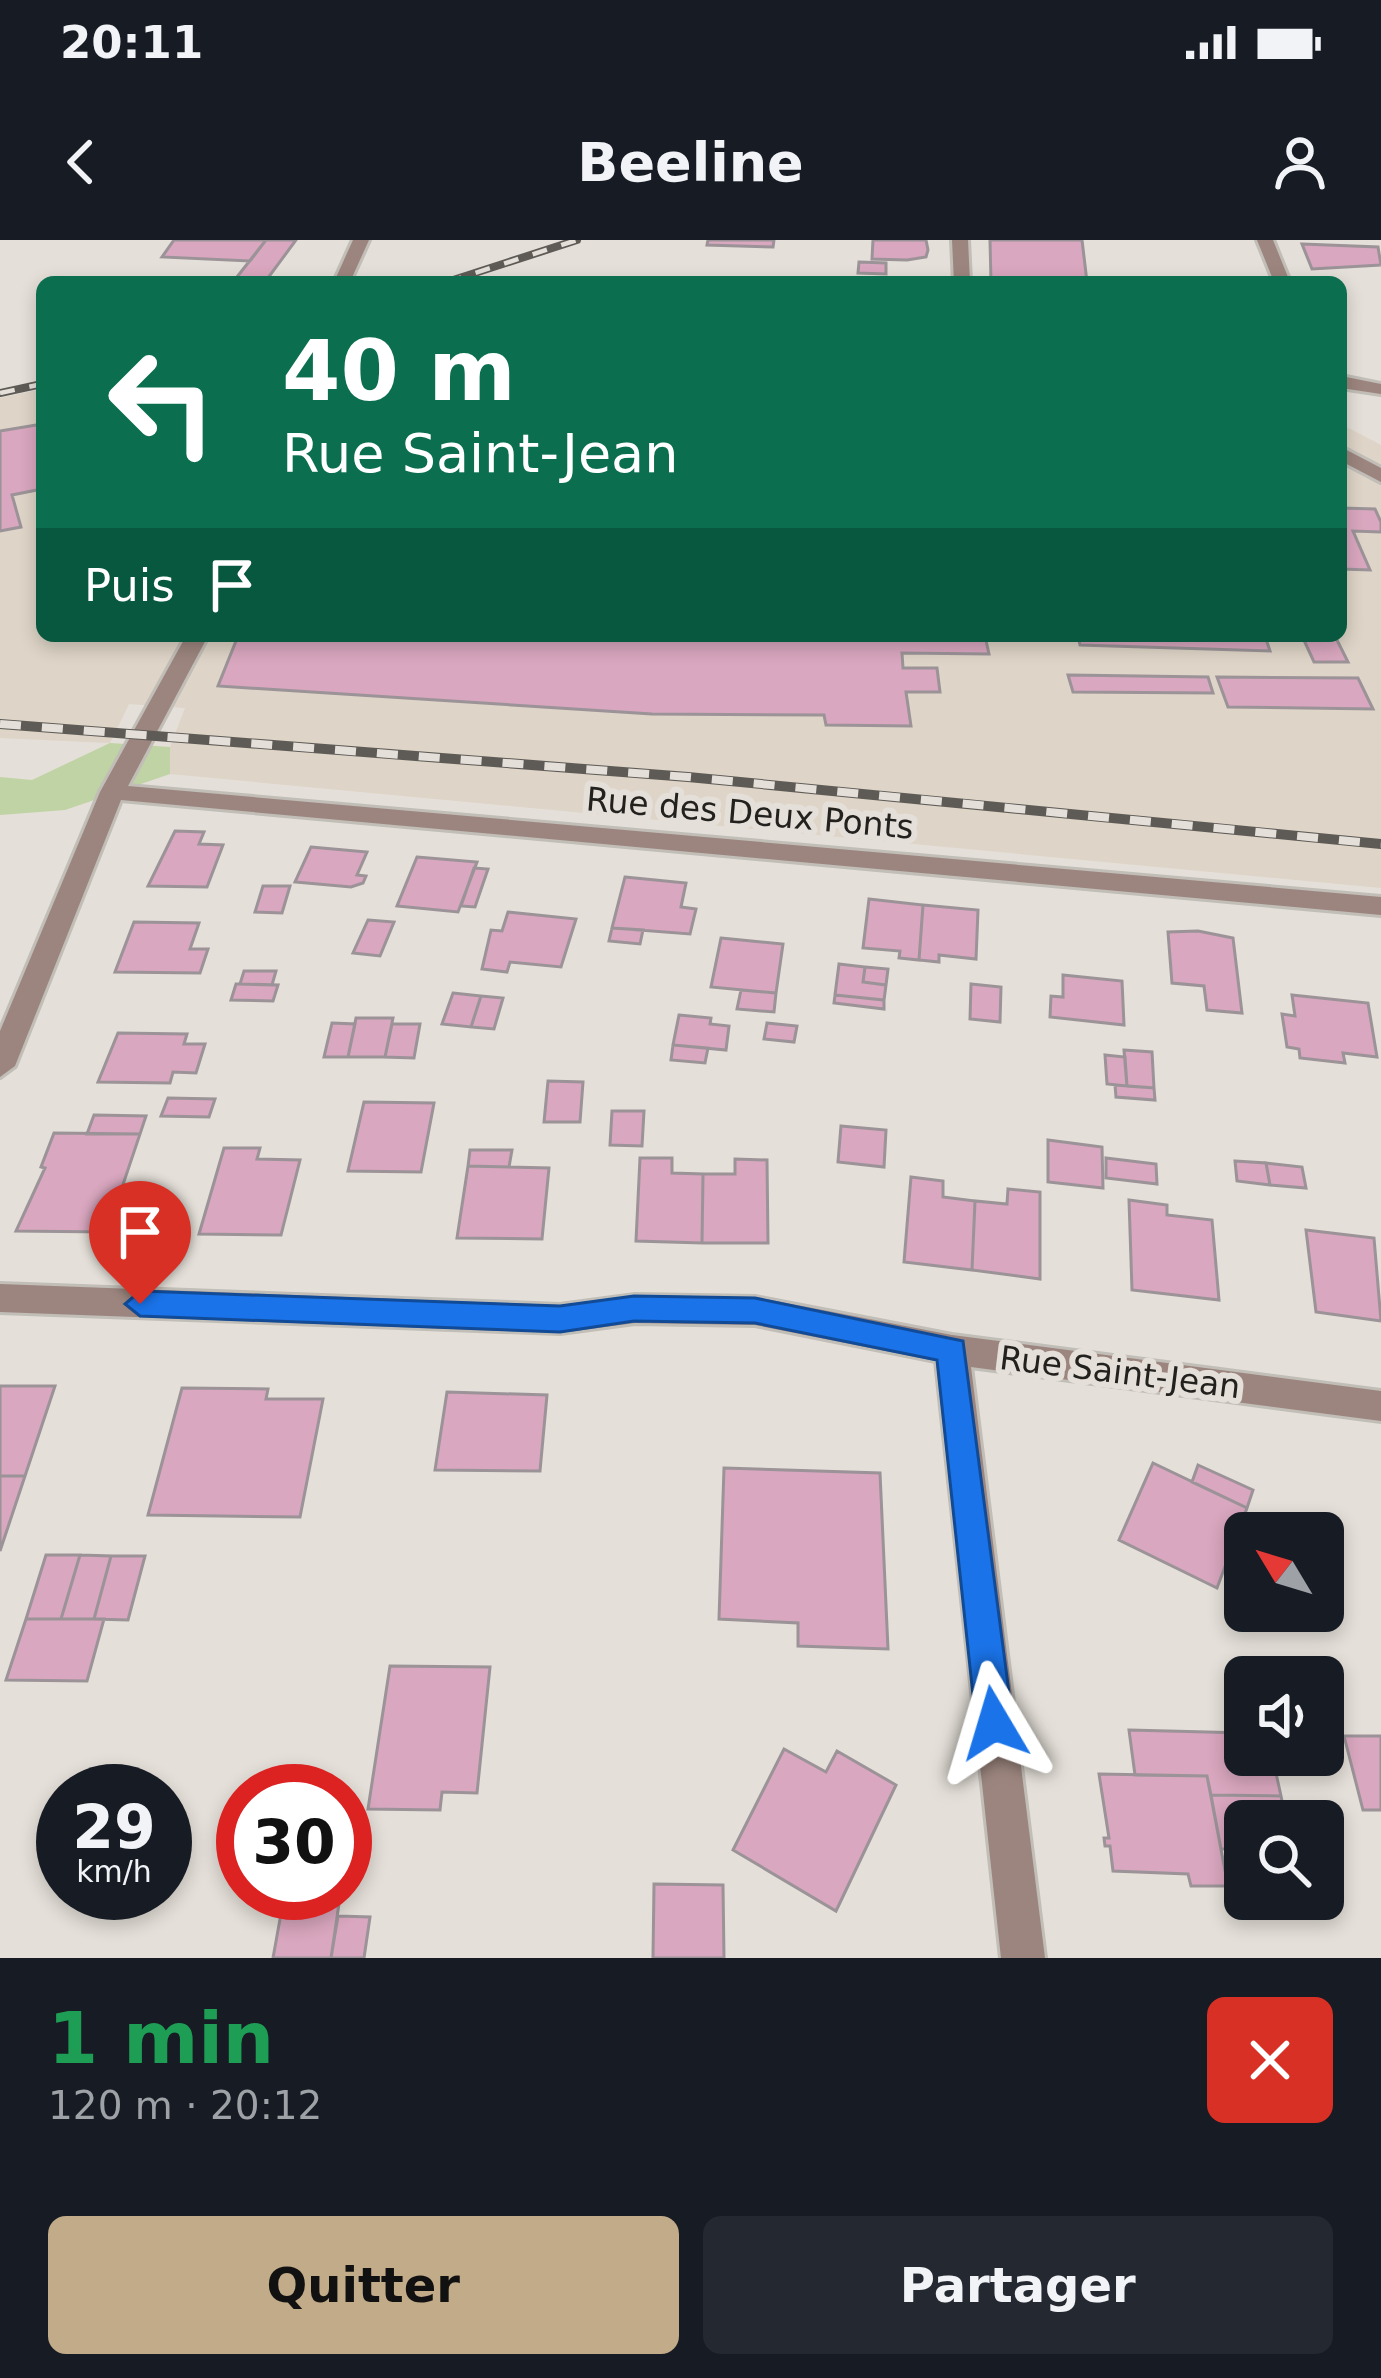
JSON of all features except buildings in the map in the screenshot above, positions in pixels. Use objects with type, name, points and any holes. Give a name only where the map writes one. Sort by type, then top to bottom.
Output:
[{"type":"street","points":[[345,276],[362,240]]},
{"type":"street","points":[[960,240],[962,276]]},
{"type":"street","points":[[1265,240],[1280,276]]},
{"type":"street","points":[[1347,384],[1381,389]]},
{"type":"street","points":[[1347,456],[1381,476]]},
{"type":"street","points":[[0,1066],[112,792],[194,642]]},
{"type":"street","name":"Rue des Deux Ponts","points":[[112,792],[1381,907]]},
{"type":"street","name":"Rue Saint-Jean","points":[[0,1298],[560,1319],[634,1309],[755,1311],[952,1350],[1381,1406]]},
{"type":"street","points":[[952,1350],[1023,1958]]},
{"type":"shaded area","points":[[36,390],[36,642],[1347,642],[1347,427],[1381,445],[1381,888],[170,774],[170,747],[185,708],[129,704],[110,743],[0,738],[0,398]]},
{"type":"green space","points":[[110,743],[170,747],[170,774],[65,810],[0,815],[0,777],[32,780]]},
{"type":"railway","points":[[466,276],[577,240]]},
{"type":"railway","points":[[0,393],[36,385]]},
{"type":"railway","points":[[0,724],[688,777],[1381,844]]},
{"type":"route","points":[[140,1304],[560,1319],[634,1309],[755,1311],[952,1350],[994,1723]]}]
